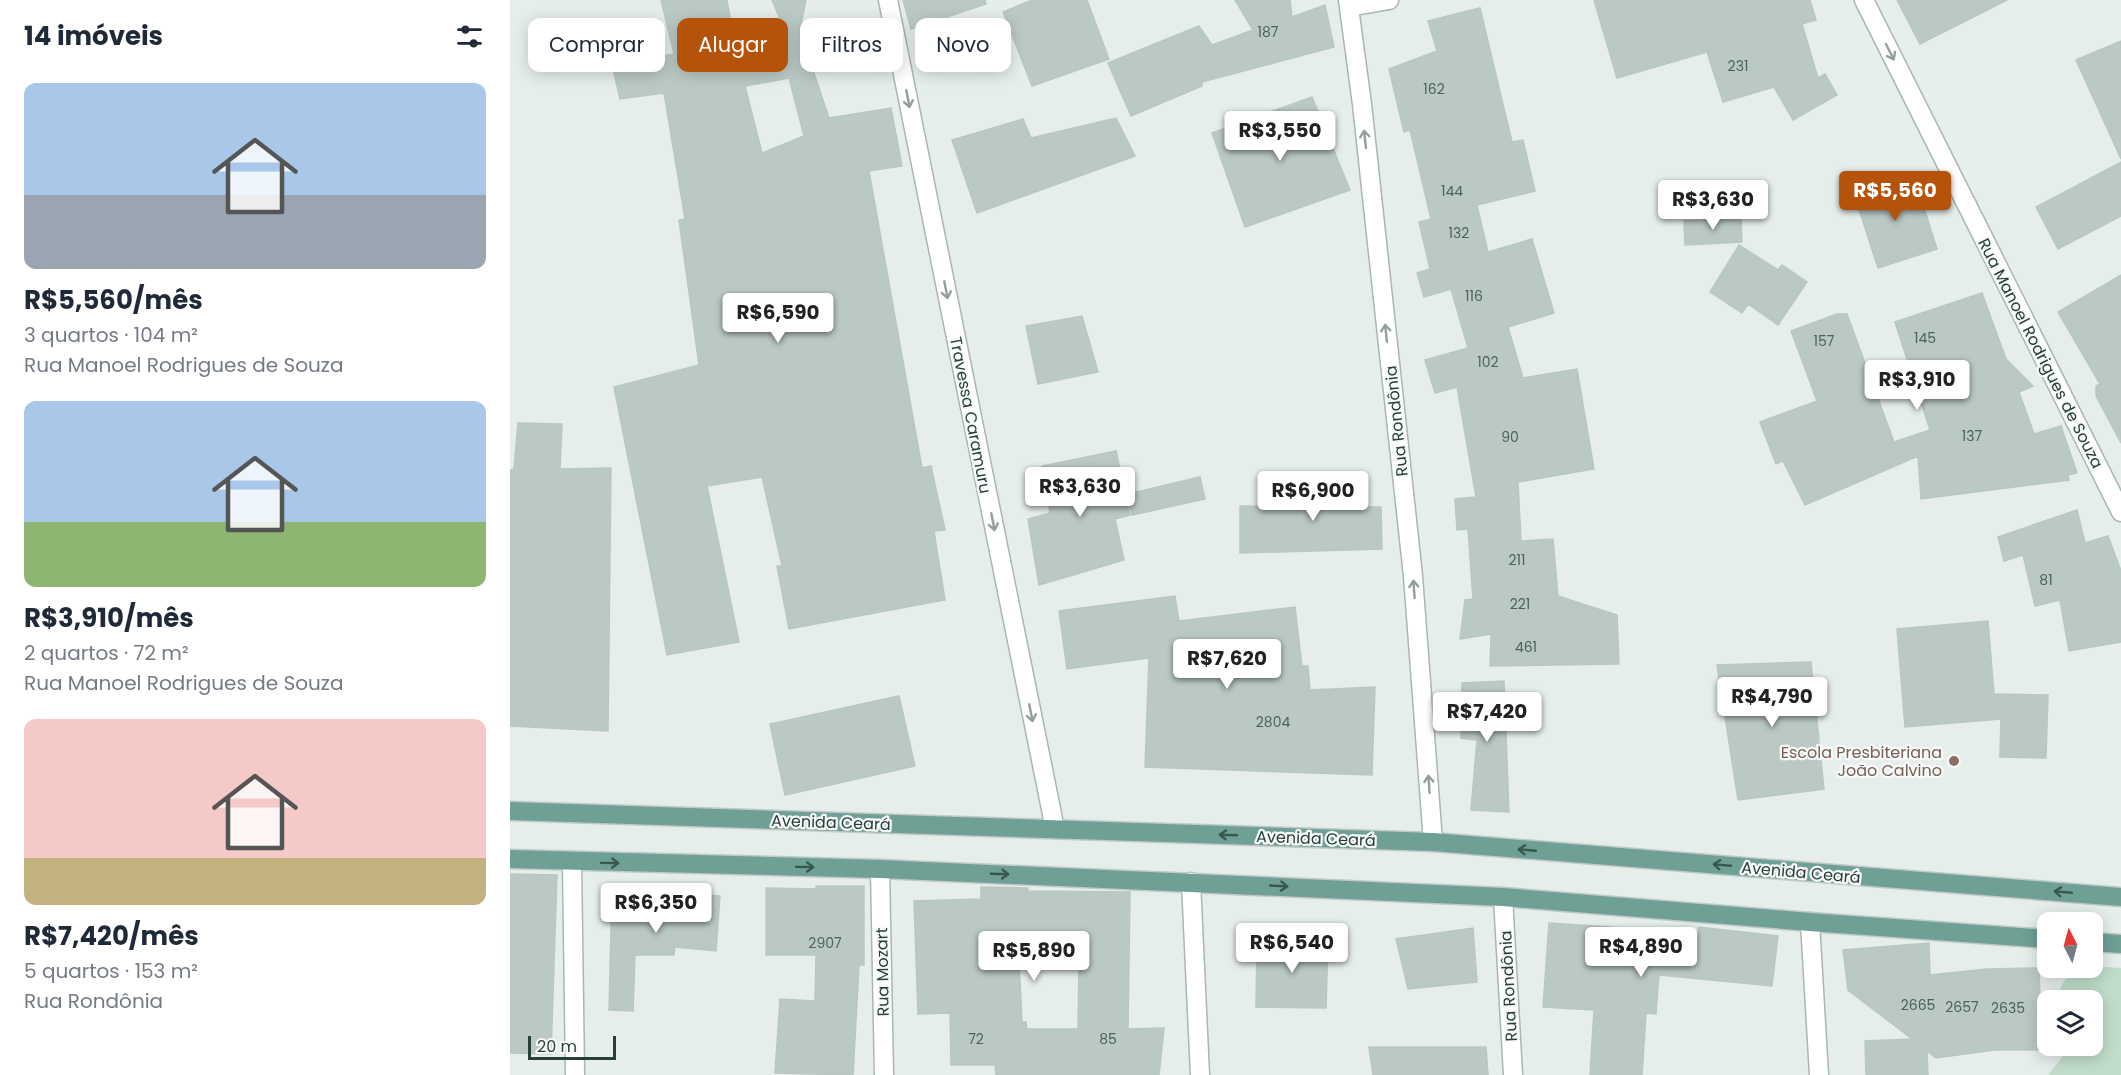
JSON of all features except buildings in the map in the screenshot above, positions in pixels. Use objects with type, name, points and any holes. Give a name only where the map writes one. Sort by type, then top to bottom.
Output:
[{"type":"main road","name":"Avenida Ceará","points":[[510,811],[1433,842],[2121,897]]},
{"type":"main road","points":[[510,859],[880,869],[1503,897],[2037,938]]},
{"type":"main road","points":[[2103,943],[2121,944]]},
{"type":"street","name":"Travessa Caramuru","points":[[888,0],[1055,829]]},
{"type":"street","points":[[1348,3],[1389,0]]},
{"type":"street","name":"Rua Manoel Rodrigues de Souza","points":[[1864,0],[2121,512]]},
{"type":"street","name":"Rua Rondônia","points":[[1348,3],[1362,104],[1413,576],[1433,842]]},
{"type":"street","points":[[573,862],[575,1075]]},
{"type":"street","name":"Rua Mozart","points":[[880,869],[884,1075]]},
{"type":"street","points":[[1191,882],[1200,1075]]},
{"type":"street","name":"Rua Rondônia","points":[[1503,897],[1513,1075]]},
{"type":"street","points":[[1810,922],[1819,1075]]},
{"type":"green space","points":[[2103,967],[2121,968],[2121,1075],[2048,1075],[2063,1056],[2103,1056],[2103,990],[2060,990],[2066,978],[2103,978]]},
{"type":"place","name":"Escola Presbiteriana João Calvino","points":[[1954,761]]}]
